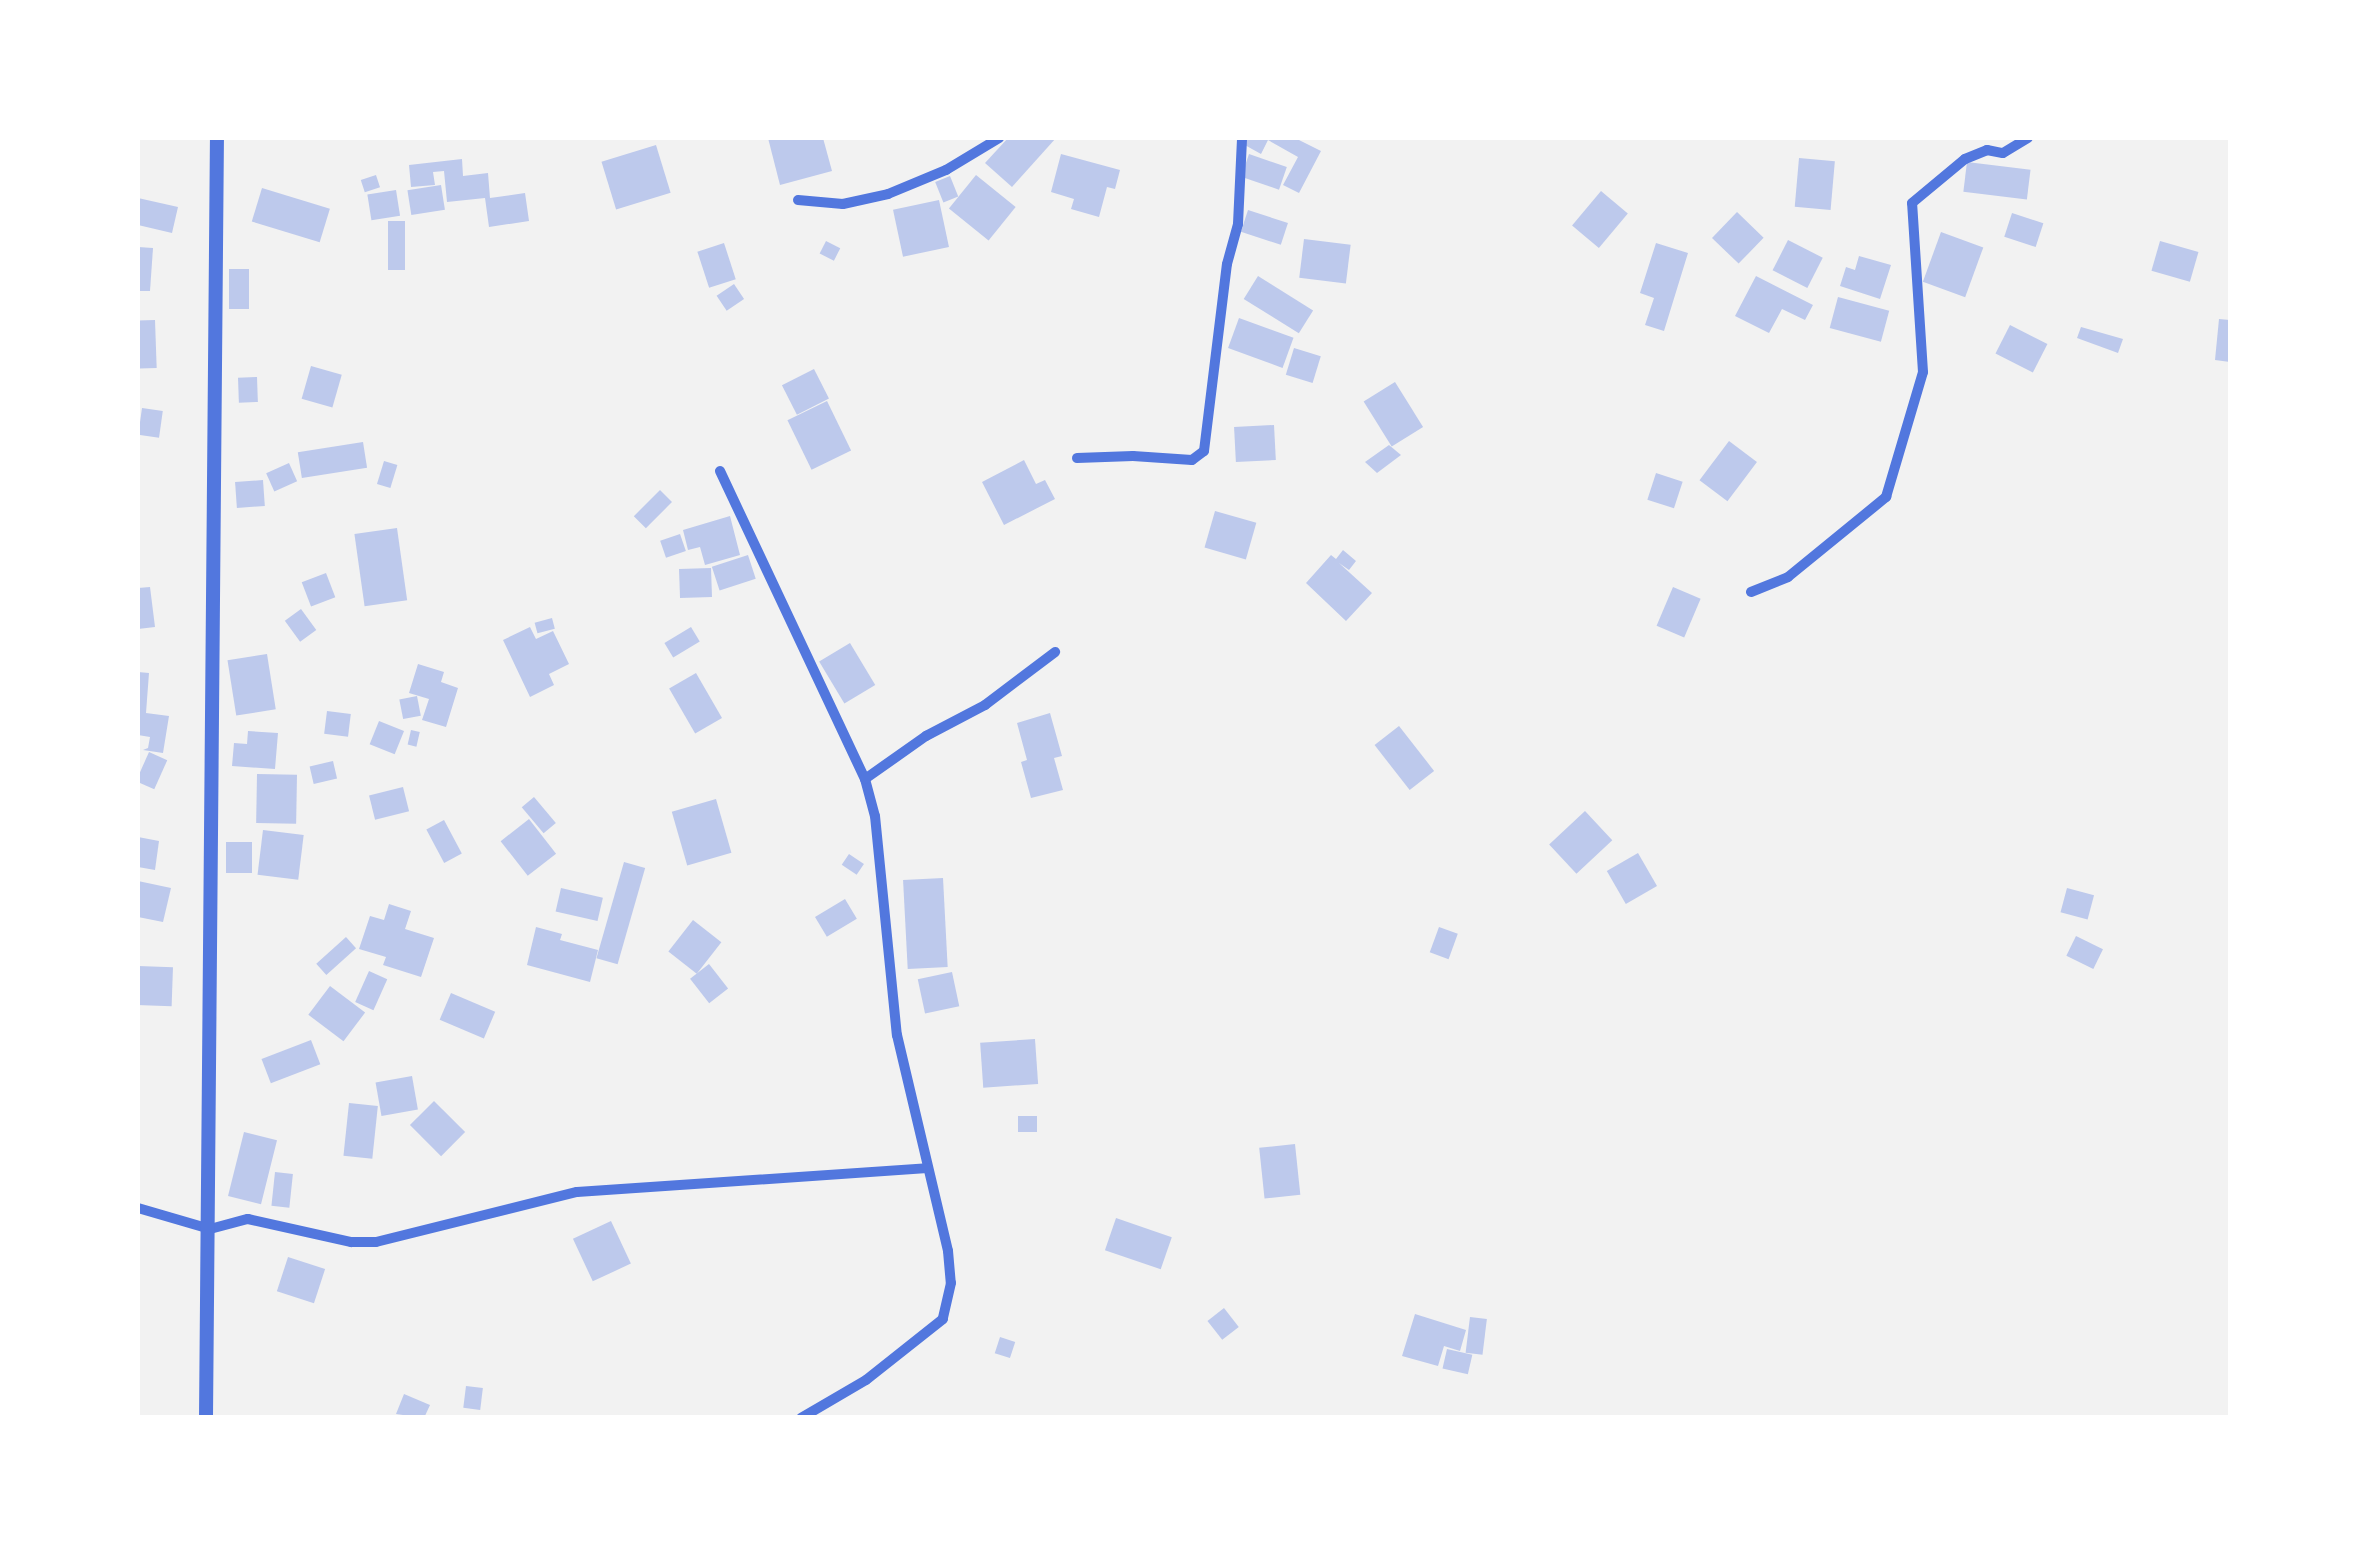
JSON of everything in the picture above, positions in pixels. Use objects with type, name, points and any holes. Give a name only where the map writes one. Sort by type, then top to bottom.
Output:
[{"type":"street","points":[[206,1418],[217,138]]},
{"type":"street","points":[[798,200],[843,204],[888,194],[946,170],[999,138]]},
{"type":"street","points":[[1076,458],[1192,460],[1204,451],[1227,264],[1238,224],[1242,138]]},
{"type":"street","points":[[1751,592],[1788,577],[1886,497],[1923,372],[1912,203],[1965,159],[1986,150],[2003,153],[2028,138]]},
{"type":"street","points":[[720,471],[865,778],[876,816],[897,1034],[948,1252],[951,1283],[943,1319],[866,1380],[801,1418]]},
{"type":"street","points":[[865,778],[926,736],[984,705],[1055,652]]},
{"type":"street","points":[[138,1208],[210,1229],[248,1220],[350,1242],[376,1242],[576,1192],[927,1168]]},
{"type":"building","points":[[768,138],[823,138],[832,171],[780,185]]},
{"type":"building","points":[[1008,138],[1056,138],[1012,187],[985,163]]},
{"type":"building","points":[[1246,138],[1295,138],[1321,151],[1299,193],[1283,185],[1298,157],[1268,140],[1261,154],[1243,144]]},
{"type":"building","points":[[656,145],[671,193],[616,209],[601,162]]},
{"type":"building","points":[[1061,154],[1120,170],[1115,189],[1107,187],[1099,217],[1071,209],[1074,199],[1051,192]]},
{"type":"building","points":[[1249,154],[1287,167],[1279,190],[1241,177]]},
{"type":"building","points":[[1799,158],[1835,161],[1831,210],[1795,207]]},
{"type":"building","points":[[462,159],[463,176],[488,173],[490,198],[525,193],[529,221],[489,227],[485,198],[447,202],[444,171],[433,172],[435,185],[411,187],[409,165]]},
{"type":"building","points":[[1967,162],[2031,170],[2027,200],[1963,192]]},
{"type":"building","points":[[376,175],[380,187],[365,192],[361,180]]},
{"type":"building","points":[[976,175],[1016,207],[989,241],[949,208]]},
{"type":"building","points":[[950,176],[958,196],[943,202],[935,182]]},
{"type":"building","points":[[441,185],[445,210],[411,215],[407,190]]},
{"type":"building","points":[[262,188],[330,209],[320,242],[252,221]]},
{"type":"building","points":[[396,190],[400,216],[371,220],[367,195]]},
{"type":"building","points":[[1601,191],[1628,213],[1599,248],[1572,225]]},
{"type":"building","points":[[138,198],[178,207],[172,233],[138,225]]},
{"type":"building","points":[[939,200],[949,247],[903,257],[893,210]]},
{"type":"building","points":[[1248,210],[1288,223],[1281,245],[1241,232]]},
{"type":"building","points":[[1737,212],[1764,238],[1739,264],[1712,238]]},
{"type":"building","points":[[2012,213],[2043,223],[2036,247],[2004,237]]},
{"type":"building","points":[[388,221],[405,221],[405,270],[388,270]]},
{"type":"building","points":[[1941,232],[1983,247],[1965,297],[1923,282]]},
{"type":"building","points":[[1304,239],[1351,245],[1346,283],[1299,278]]},
{"type":"building","points":[[1788,240],[1823,258],[1807,288],[1773,270]]},
{"type":"building","points":[[826,241],[840,248],[834,261],[820,253]]},
{"type":"building","points":[[2160,241],[2198,252],[2190,282],[2151,271]]},
{"type":"building","points":[[724,243],[736,279],[709,288],[697,252]]},
{"type":"building","points":[[1656,243],[1688,253],[1664,331],[1645,325],[1654,298],[1640,293]]},
{"type":"building","points":[[138,247],[153,248],[150,291],[138,291]]},
{"type":"building","points":[[1859,256],[1891,265],[1880,299],[1840,286],[1846,267],[1855,270]]},
{"type":"building","points":[[229,269],[249,269],[249,309],[229,309]]},
{"type":"building","points":[[1258,276],[1313,310],[1299,333],[1244,299]]},
{"type":"building","points":[[1756,276],[1813,305],[1805,320],[1782,309],[1769,333],[1735,316]]},
{"type":"building","points":[[734,284],[744,299],[727,311],[717,296]]},
{"type":"building","points":[[1838,297],[1889,311],[1881,342],[1830,328]]},
{"type":"building","points":[[1239,318],[1294,338],[1283,368],[1228,348]]},
{"type":"building","points":[[2219,319],[2230,320],[2230,362],[2215,360]]},
{"type":"building","points":[[155,320],[157,368],[140,369],[138,321]]},
{"type":"building","points":[[2010,325],[2047,344],[2033,373],[1995,354]]},
{"type":"building","points":[[2081,327],[2123,339],[2118,353],[2077,338]]},
{"type":"building","points":[[1294,348],[1321,356],[1313,383],[1286,375]]},
{"type":"building","points":[[311,366],[342,375],[332,408],[302,399]]},
{"type":"building","points":[[814,369],[829,398],[797,415],[782,385]]},
{"type":"building","points":[[257,377],[258,402],[239,403],[238,378]]},
{"type":"building","points":[[1395,382],[1423,427],[1392,447],[1364,402]]},
{"type":"building","points":[[827,401],[851,450],[812,470],[787,420]]},
{"type":"building","points":[[142,408],[163,411],[159,438],[138,435]]},
{"type":"building","points":[[1274,425],[1276,460],[1236,462],[1234,427]]},
{"type":"building","points":[[1729,441],[1757,462],[1727,501],[1700,480]]},
{"type":"building","points":[[363,442],[367,468],[302,478],[298,452]]},
{"type":"building","points":[[1389,445],[1401,455],[1377,473],[1365,462]]},
{"type":"building","points":[[1024,460],[1036,484],[1045,480],[1055,499],[1004,525],[982,482]]},
{"type":"building","points":[[384,461],[397,465],[390,488],[377,484]]},
{"type":"building","points":[[289,463],[297,481],[274,491],[266,473]]},
{"type":"building","points":[[1656,473],[1683,482],[1674,508],[1647,500]]},
{"type":"building","points":[[263,480],[265,506],[237,508],[235,482]]},
{"type":"building","points":[[660,490],[672,502],[646,528],[634,516]]},
{"type":"building","points":[[1215,511],[1256,523],[1246,559],[1205,548]]},
{"type":"building","points":[[730,516],[740,555],[705,565],[700,547],[688,550],[683,530]]},
{"type":"building","points":[[397,528],[407,600],[365,606],[354,534]]},
{"type":"building","points":[[680,534],[686,551],[666,558],[660,541]]},
{"type":"building","points":[[1343,550],[1356,561],[1349,570],[1339,563],[1372,593],[1346,621],[1306,583],[1331,555],[1336,559]]},
{"type":"building","points":[[748,555],[756,579],[720,591],[712,567]]},
{"type":"building","points":[[711,568],[712,597],[680,598],[679,569]]},
{"type":"building","points":[[326,573],[335,597],[311,607],[302,582]]},
{"type":"building","points":[[150,587],[155,627],[138,629],[138,588]]},
{"type":"building","points":[[1673,587],[1701,599],[1684,637],[1657,626]]},
{"type":"building","points":[[301,609],[316,630],[300,642],[285,621]]},
{"type":"building","points":[[552,618],[555,629],[537,633],[535,623]]},
{"type":"building","points":[[530,627],[536,639],[553,631],[569,664],[549,674],[554,685],[530,697],[503,640]]},
{"type":"building","points":[[691,627],[700,642],[673,658],[664,643]]},
{"type":"building","points":[[850,643],[875,685],[844,704],[819,662]]},
{"type":"building","points":[[267,654],[276,709],[236,716],[227,660]]},
{"type":"building","points":[[418,664],[444,672],[441,682],[458,688],[446,727],[422,720],[429,699],[409,693]]},
{"type":"building","points":[[138,672],[149,673],[146,713],[169,716],[163,753],[143,750],[148,748],[150,737],[138,735]]},
{"type":"building","points":[[696,673],[722,718],[695,734],[669,688]]},
{"type":"building","points":[[417,696],[421,716],[403,719],[399,699]]},
{"type":"building","points":[[327,711],[351,714],[348,737],[324,734]]},
{"type":"building","points":[[1050,713],[1062,756],[1054,758],[1063,790],[1031,798],[1021,762],[1027,760],[1017,723]]},
{"type":"building","points":[[379,721],[404,731],[395,754],[370,744]]},
{"type":"building","points":[[1399,726],[1434,771],[1410,790],[1375,745]]},
{"type":"building","points":[[411,730],[420,732],[416,747],[408,745]]},
{"type":"building","points":[[248,731],[278,733],[275,769],[232,766],[234,743],[247,744]]},
{"type":"building","points":[[149,752],[167,760],[154,789],[138,782]]},
{"type":"building","points":[[333,761],[337,779],[314,784],[310,766]]},
{"type":"building","points":[[257,774],[297,775],[296,824],[256,823]]},
{"type":"building","points":[[403,787],[409,811],[375,820],[369,795]]},
{"type":"building","points":[[534,797],[556,823],[544,833],[522,807]]},
{"type":"building","points":[[716,799],[731,853],[687,866],[672,812]]},
{"type":"building","points":[[1585,811],[1612,840],[1576,874],[1549,844]]},
{"type":"building","points":[[529,819],[556,854],[528,876],[501,841]]},
{"type":"building","points":[[444,820],[462,854],[444,863],[426,829]]},
{"type":"building","points":[[263,830],[304,835],[298,880],[258,875]]},
{"type":"building","points":[[138,837],[159,841],[155,870],[138,867]]},
{"type":"building","points":[[226,842],[252,842],[252,873],[226,873]]},
{"type":"building","points":[[1638,853],[1657,886],[1626,904],[1607,871]]},
{"type":"building","points":[[849,854],[864,864],[857,875],[842,865]]},
{"type":"building","points":[[624,862],[645,868],[618,964],[596,958]]},
{"type":"building","points":[[943,878],[948,967],[908,969],[903,880]]},
{"type":"building","points":[[138,881],[171,888],[163,922],[138,917]]},
{"type":"building","points":[[561,888],[603,898],[597,921],[556,911]]},
{"type":"building","points":[[2067,888],[2094,895],[2088,919],[2061,912]]},
{"type":"building","points":[[845,899],[857,919],[827,937],[815,917]]},
{"type":"building","points":[[389,904],[411,911],[405,929],[434,938],[421,977],[383,965],[386,957],[359,949],[370,916],[384,920]]},
{"type":"building","points":[[693,920],[721,942],[697,974],[668,952]]},
{"type":"building","points":[[536,927],[562,934],[560,940],[598,950],[590,982],[527,965]]},
{"type":"building","points":[[1439,927],[1458,934],[1449,959],[1430,952]]},
{"type":"building","points":[[2076,936],[2103,949],[2093,969],[2066,956]]},
{"type":"building","points":[[346,937],[356,948],[326,975],[316,964]]},
{"type":"building","points":[[709,964],[728,988],[709,1003],[690,979]]},
{"type":"building","points":[[138,966],[173,967],[172,1006],[138,1005]]},
{"type":"building","points":[[369,971],[387,979],[373,1010],[355,1002]]},
{"type":"building","points":[[952,972],[959,1006],[925,1014],[918,979]]},
{"type":"building","points":[[330,986],[365,1012],[343,1041],[308,1015]]},
{"type":"building","points":[[451,993],[495,1012],[484,1038],[440,1020]]},
{"type":"building","points":[[1035,1039],[1038,1084],[983,1088],[980,1043]]},
{"type":"building","points":[[311,1040],[320,1064],[271,1083],[262,1059]]},
{"type":"building","points":[[412,1076],[418,1109],[381,1116],[376,1082]]},
{"type":"building","points":[[434,1101],[465,1132],[441,1156],[410,1125]]},
{"type":"building","points":[[349,1103],[378,1106],[372,1159],[343,1156]]},
{"type":"building","points":[[1018,1116],[1037,1116],[1037,1132],[1018,1132]]},
{"type":"building","points":[[244,1132],[277,1140],[261,1204],[228,1196]]},
{"type":"building","points":[[1295,1144],[1300,1195],[1265,1198],[1259,1148]]},
{"type":"building","points":[[275,1172],[293,1174],[289,1208],[271,1206]]},
{"type":"building","points":[[1116,1218],[1172,1237],[1161,1269],[1105,1250]]},
{"type":"building","points":[[611,1221],[631,1264],[593,1281],[573,1239]]},
{"type":"building","points":[[288,1257],[325,1269],[314,1303],[277,1291]]},
{"type":"building","points":[[1224,1308],[1239,1327],[1222,1340],[1207,1321]]},
{"type":"building","points":[[1415,1314],[1466,1330],[1460,1351],[1444,1346],[1438,1366],[1402,1356]]},
{"type":"building","points":[[1470,1317],[1487,1319],[1482,1355],[1466,1353]]},
{"type":"building","points":[[1000,1337],[1015,1342],[1010,1358],[995,1353]]},
{"type":"building","points":[[1447,1349],[1472,1355],[1468,1374],[1443,1368]]},
{"type":"building","points":[[466,1386],[483,1388],[480,1410],[463,1408]]},
{"type":"building","points":[[404,1394],[430,1405],[424,1418],[396,1414]]}]
